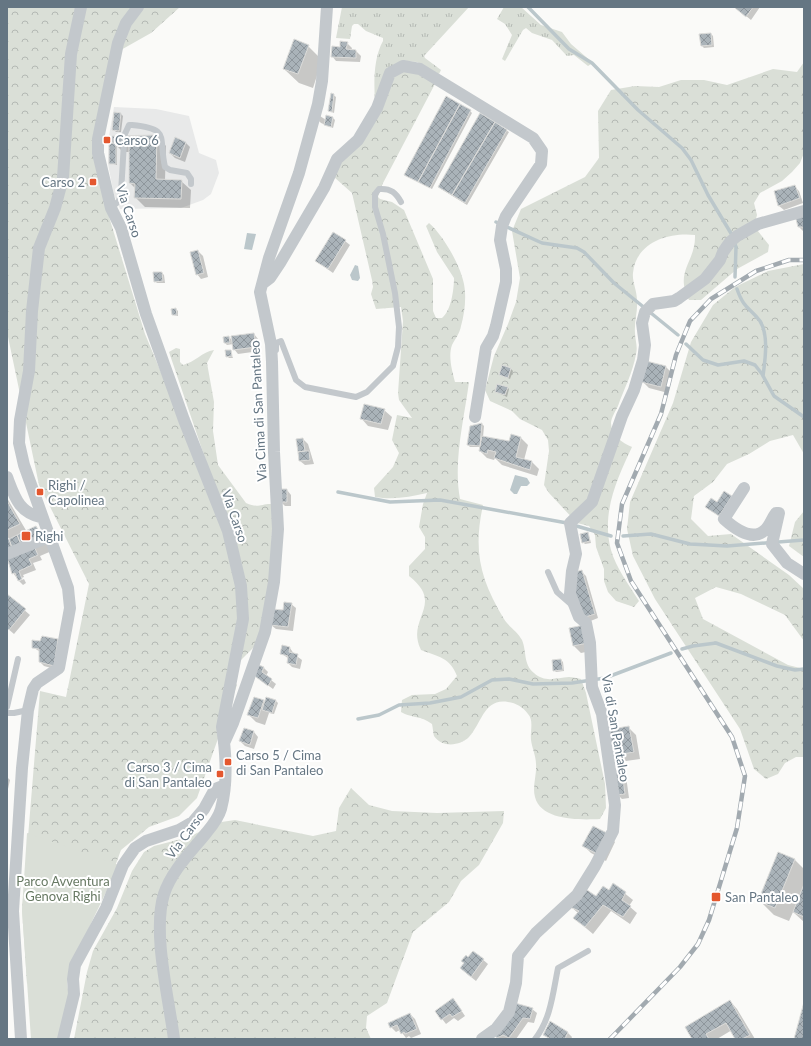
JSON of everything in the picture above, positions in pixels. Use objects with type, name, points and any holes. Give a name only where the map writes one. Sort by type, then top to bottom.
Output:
[{"type":"street","points":[[21,1039],[13,911],[18,807],[28,710],[33,689],[37,683],[59,668],[70,608],[66,582],[24,465],[19,443],[20,420],[29,372],[32,311],[39,248],[55,208],[63,178],[71,54],[81,7]]},
{"type":"street","name":"Via Carso","points":[[138,7],[126,23],[118,43],[98,139],[98,153],[111,208],[121,228],[146,314],[182,414],[228,531],[241,586],[243,619],[222,727],[225,785],[221,810],[208,831],[175,872],[164,894],[159,927],[174,1039]]},
{"type":"street","name":"Via Cima di San Pantaleo","points":[[224,743],[233,723],[265,632],[274,582],[278,529],[272,389],[270,344],[260,298],[261,285],[299,173],[316,109],[322,81],[327,7]]},
{"type":"street","points":[[261,285],[270,278],[280,263],[324,188],[337,159],[358,140],[377,108],[390,73],[395,69],[403,66],[420,69],[532,138],[542,151],[541,164],[506,216],[502,226],[500,240],[506,269],[506,282],[493,336],[486,348],[475,417]]},
{"type":"street","name":"Via di San Pantaleo","points":[[482,1039],[496,1029],[509,1012],[516,983],[518,956],[536,933],[577,895],[595,866],[612,831],[615,805],[602,714],[592,687],[590,642],[586,623],[579,617],[570,594],[572,571],[576,554],[570,523],[592,502],[622,416],[634,390],[643,360],[644,345],[642,323],[645,312],[653,304],[674,301],[705,279],[720,260],[723,252],[730,242],[737,236],[758,224],[804,210]]},
{"type":"street","points":[[7,477],[16,499],[24,511],[34,516],[44,518]]},
{"type":"street","points":[[744,488],[724,519],[738,530],[753,534],[766,529],[774,516],[779,513],[772,544],[787,563],[804,574]]},
{"type":"street","points":[[7,554],[49,537]]},
{"type":"street","points":[[62,1039],[74,994],[73,979],[75,966],[106,908],[123,865],[135,848],[146,840],[179,830],[193,822],[204,809],[214,789],[225,785]]},
{"type":"lane","points":[[124,136],[130,125],[157,130],[162,136],[165,167],[170,170],[187,173],[191,179],[191,184]]},
{"type":"lane","points":[[111,208],[119,201],[121,193],[124,142]]},
{"type":"lane","points":[[272,389],[276,385],[276,343],[279,341],[284,344],[296,380],[304,387],[356,396],[362,395],[367,392],[393,366],[398,347],[399,327],[397,308],[383,234],[375,208],[376,194],[380,189],[386,189],[396,193],[401,202]]},
{"type":"lane","points":[[548,572],[557,592],[576,608]]},
{"type":"lane","points":[[7,707],[18,659]]},
{"type":"lane","points":[[7,713],[28,710]]},
{"type":"lane","points":[[535,1039],[540,1034],[550,1009],[558,968],[588,950]]},
{"type":"shaded area","points":[[114,107],[156,109],[189,116],[199,153],[216,160],[219,173],[211,194],[203,200],[181,208],[120,209],[114,195],[108,164],[109,136]]},
{"type":"shaded area","points":[[247,233],[256,234],[252,250],[244,249]]},
{"type":"shaded area","points":[[355,265],[358,266],[360,278],[358,281],[352,280],[350,275]]},
{"type":"shaded area","points":[[515,475],[527,478],[530,483],[527,486],[521,486],[517,494],[514,494],[510,490]]},
{"type":"green space","points":[[7,7],[180,7],[151,33],[112,55],[95,141],[106,207],[145,334],[204,475],[206,461],[169,352],[176,348],[180,349],[180,362],[183,365],[214,350],[207,363],[214,402],[213,431],[218,465],[246,503],[257,506],[273,504],[270,583],[264,621],[256,645],[240,661],[233,680],[237,685],[197,798],[179,816],[149,827],[121,850],[110,880],[27,984],[22,910],[40,691],[66,697],[89,584],[39,485],[7,332]]},
{"type":"green space","points":[[342,7],[469,7],[424,56],[441,70],[439,74],[417,62],[403,61],[375,104],[374,80],[377,56],[383,38],[366,31],[358,24],[354,24],[352,26],[350,39],[336,38]]},
{"type":"green space","points":[[504,7],[521,7],[541,25],[562,32],[571,44],[593,63],[588,66],[574,55],[567,56],[552,40],[532,33],[526,28],[523,30],[505,61],[502,59],[512,35],[505,24],[497,19]]},
{"type":"green space","points":[[804,62],[804,153],[800,163],[792,172],[782,181],[760,193],[754,203],[757,215],[754,226],[769,245],[768,252],[737,269],[701,300],[689,300],[685,290],[684,281],[695,235],[675,235],[655,241],[640,254],[635,262],[633,276],[637,300],[635,336],[637,351],[631,374],[611,423],[611,427],[615,435],[624,443],[632,447],[616,484],[609,510],[608,523],[608,536],[613,557],[639,601],[634,607],[616,601],[608,592],[604,581],[604,569],[596,547],[595,535],[589,526],[577,523],[549,493],[544,485],[549,451],[548,440],[542,430],[520,419],[512,411],[490,401],[485,390],[494,356],[516,302],[520,278],[512,231],[521,209],[585,177],[599,158],[598,111],[611,90],[635,86],[659,87],[681,80],[704,80],[727,85],[773,69],[797,72]]},
{"type":"green space","points":[[411,68],[436,82],[382,185],[378,197],[380,199],[392,202],[404,210],[433,279],[433,311],[436,318],[442,318],[448,310],[453,294],[454,278],[437,252],[426,226],[429,223],[444,241],[454,257],[461,273],[465,291],[464,315],[459,334],[452,345],[450,354],[455,382],[469,382],[458,455],[458,485],[460,499],[483,505],[480,521],[479,551],[484,577],[489,591],[504,619],[518,634],[524,644],[528,666],[538,676],[546,679],[569,677],[581,679],[586,693],[605,784],[606,808],[600,819],[573,819],[553,815],[545,811],[539,805],[534,793],[536,764],[531,740],[531,719],[524,709],[514,703],[500,702],[494,704],[484,713],[469,737],[456,744],[446,744],[437,740],[434,736],[432,724],[428,721],[401,712],[402,700],[412,695],[435,694],[446,689],[457,676],[451,665],[443,658],[421,650],[417,639],[420,620],[425,604],[424,595],[419,586],[409,576],[409,566],[425,549],[425,537],[419,527],[423,504],[427,493],[401,498],[375,497],[374,488],[393,467],[399,453],[392,440],[397,415],[412,418],[399,400],[398,393],[403,321],[401,307],[376,309],[371,294],[373,287],[372,280],[352,193],[334,177],[339,164],[393,76]]},
{"type":"green space","points":[[804,264],[804,454],[793,435],[770,441],[749,454],[727,464],[713,482],[694,496],[691,519],[708,536],[731,534],[789,575],[804,589],[804,641],[785,615],[741,594],[716,587],[695,598],[703,619],[788,665],[804,669],[804,757],[796,757],[785,763],[778,774],[766,779],[754,769],[740,729],[655,599],[633,556],[627,529],[630,502],[673,403],[691,342],[713,305],[735,287],[768,271]]},
{"type":"green space","points":[[804,511],[804,557],[789,546],[795,522]]},
{"type":"green space","points":[[351,788],[369,805],[392,811],[437,813],[504,811],[503,823],[479,865],[461,881],[449,902],[413,932],[387,1003],[367,1016],[366,1028],[371,1039],[74,1039],[87,972],[93,951],[117,908],[132,871],[144,852],[154,846],[189,837],[199,832],[208,824],[235,820],[313,836],[336,831],[339,808]]},
{"type":"green space","name":"Parco Avventura Genova Righi","points":[[27,833],[119,865],[72,963],[67,983],[69,996],[63,1039],[31,1039],[22,910]]},
{"type":"building","points":[[734,7],[753,7],[746,17]]},
{"type":"building","points":[[711,33],[712,45],[701,46],[699,34]]},
{"type":"building","points":[[294,39],[309,45],[298,74],[283,69]]},
{"type":"building","points":[[340,41],[348,42],[346,49],[356,50],[356,58],[331,57],[332,46],[340,47]]},
{"type":"building","points":[[331,93],[334,94],[332,112],[328,111]]},
{"type":"building","points":[[446,96],[460,104],[418,182],[404,175]]},
{"type":"building","points":[[460,104],[471,110],[430,188],[418,182]]},
{"type":"building","points":[[114,112],[121,113],[119,131],[112,130]]},
{"type":"building","points":[[480,113],[495,122],[452,195],[438,187]]},
{"type":"building","points":[[326,115],[333,117],[331,127],[324,125]]},
{"type":"building","points":[[495,122],[507,130],[465,203],[452,195]]},
{"type":"building","points":[[157,135],[156,179],[182,180],[181,199],[134,198],[135,184],[129,183],[129,144],[112,143],[112,136]]},
{"type":"building","points":[[175,137],[186,142],[180,158],[169,153]]},
{"type":"building","points":[[109,143],[116,143],[116,164],[109,164]]},
{"type":"building","points":[[795,185],[800,198],[778,206],[774,191]]},
{"type":"building","points":[[804,213],[804,227],[798,227],[795,215]]},
{"type":"building","points":[[333,232],[346,240],[328,269],[315,261]]},
{"type":"building","points":[[198,250],[204,273],[196,275],[190,252]]},
{"type":"building","points":[[153,272],[162,272],[163,281],[154,282]]},
{"type":"building","points":[[176,308],[177,315],[172,315],[171,309]]},
{"type":"building","points":[[254,333],[256,347],[233,350],[231,336]]},
{"type":"building","points":[[229,336],[230,343],[224,343],[223,337]]},
{"type":"building","points":[[225,350],[231,350],[232,356],[226,357]]},
{"type":"building","points":[[646,361],[666,366],[661,387],[641,382]]},
{"type":"building","points":[[502,365],[511,368],[508,378],[499,375]]},
{"type":"building","points":[[497,384],[508,387],[505,395],[495,392]]},
{"type":"building","points":[[364,404],[385,409],[381,424],[360,419]]},
{"type":"building","points":[[482,423],[480,446],[467,445],[470,426]]},
{"type":"building","points":[[511,434],[521,437],[516,457],[532,461],[530,470],[494,458],[496,452],[488,450],[487,454],[479,451],[482,436],[509,441]]},
{"type":"building","points":[[303,438],[305,451],[298,452],[296,439]]},
{"type":"building","points":[[309,451],[310,460],[299,461],[298,452]]},
{"type":"building","points":[[279,489],[287,489],[287,502],[279,502]]},
{"type":"building","points":[[724,491],[732,496],[719,516],[705,507],[711,498],[717,502]]},
{"type":"building","points":[[7,501],[20,524],[7,530]]},
{"type":"building","points":[[36,526],[41,535],[21,544],[17,535]]},
{"type":"building","points":[[588,532],[590,541],[582,543],[580,534]]},
{"type":"building","points":[[17,535],[21,544],[12,548],[9,539]]},
{"type":"building","points":[[7,539],[9,539],[12,548],[7,550]]},
{"type":"building","points":[[34,546],[38,555],[29,559],[32,565],[19,571],[22,579],[18,581],[15,573],[12,574],[7,557]]},
{"type":"building","points":[[582,570],[595,614],[582,618],[573,594],[575,572]]},
{"type":"building","points":[[7,594],[26,609],[9,630],[7,628]]},
{"type":"building","points":[[284,602],[292,603],[288,627],[270,625],[272,609],[283,610]]},
{"type":"building","points":[[584,625],[588,643],[573,646],[569,628]]},
{"type":"building","points":[[42,636],[58,639],[54,666],[39,662],[39,649],[32,648],[32,640],[40,641]]},
{"type":"building","points":[[282,645],[290,647],[289,652],[298,654],[296,665],[287,663],[288,656],[280,654]]},
{"type":"building","points":[[561,659],[563,670],[553,671],[552,660]]},
{"type":"building","points":[[256,664],[264,667],[262,672],[272,679],[268,686],[252,674]]},
{"type":"building","points":[[254,697],[264,700],[258,718],[247,715]]},
{"type":"building","points":[[266,697],[276,700],[272,713],[262,710]]},
{"type":"building","points":[[629,726],[634,752],[611,756],[607,730]]},
{"type":"building","points":[[244,728],[254,731],[250,745],[239,741]]},
{"type":"building","points":[[622,770],[625,794],[616,795],[613,771]]},
{"type":"building","points":[[593,826],[609,834],[599,855],[582,846]]},
{"type":"building","points":[[778,852],[795,859],[775,908],[758,901]]},
{"type":"building","points":[[613,883],[626,892],[622,900],[631,906],[623,917],[603,905],[585,927],[573,918],[579,911],[568,906],[584,888],[596,896],[603,886],[609,890]]},
{"type":"building","points":[[804,884],[804,917],[793,912]]},
{"type":"building","points":[[473,951],[484,959],[471,977],[460,968],[464,963],[461,961],[466,955],[468,957]]},
{"type":"building","points":[[453,998],[462,1011],[452,1017],[450,1014],[441,1020],[435,1011]]},
{"type":"building","points":[[730,1000],[750,1035],[742,1039],[735,1039],[726,1023],[706,1034],[709,1039],[692,1039],[685,1027]]},
{"type":"building","points":[[804,1002],[804,1039],[794,1039]]},
{"type":"building","points":[[515,1003],[533,1008],[530,1019],[523,1018],[509,1038],[503,1035],[497,1038],[494,1034]]},
{"type":"building","points":[[410,1013],[417,1029],[401,1034],[397,1025],[390,1028],[388,1023]]},
{"type":"building","points":[[550,1021],[568,1032],[565,1039],[551,1039],[543,1035]]},
{"type":"waterway","points":[[528,7],[569,49],[592,63],[638,110],[682,148],[691,160],[708,195],[732,235],[736,247],[735,277]]},
{"type":"waterway","points":[[496,222],[542,243],[577,248],[584,252],[614,283],[678,335]]},
{"type":"waterway","points":[[737,289],[744,304],[760,321],[765,333],[766,348],[763,376]]},
{"type":"waterway","points":[[686,344],[703,360],[718,365],[744,361],[755,365],[762,374],[774,396],[804,417]]},
{"type":"waterway","points":[[338,492],[390,502],[440,500],[567,523]]},
{"type":"waterway","points":[[573,525],[611,536]]},
{"type":"waterway","points":[[623,536],[651,534],[690,544],[727,546],[804,540]]},
{"type":"waterway","points":[[682,649],[716,643],[777,666],[795,670],[804,669]]},
{"type":"waterway","points":[[358,719],[379,715],[399,705],[430,703],[461,697],[492,680],[509,679],[533,684],[572,683],[605,678],[671,653]]},
{"type":"railway","points":[[610,1039],[680,967],[698,944],[709,920],[737,828],[745,776],[732,737],[631,581],[617,543],[622,504],[661,414],[676,355],[690,321],[711,299],[756,271],[789,260],[804,260]]},
{"type":"place","name":"Carso 6","points":[[107,140]]},
{"type":"place","name":"Carso 2","points":[[93,182]]},
{"type":"place","name":"Righi / Capolinea","points":[[40,492]]},
{"type":"place","name":"Righi","points":[[26,536]]},
{"type":"place","name":"Carso 5 / Cima di San Pantaleo","points":[[228,762]]},
{"type":"place","name":"Carso 3 / Cima di San Pantaleo","points":[[220,774]]},
{"type":"place","name":"San Pantaleo","points":[[716,897]]}]
